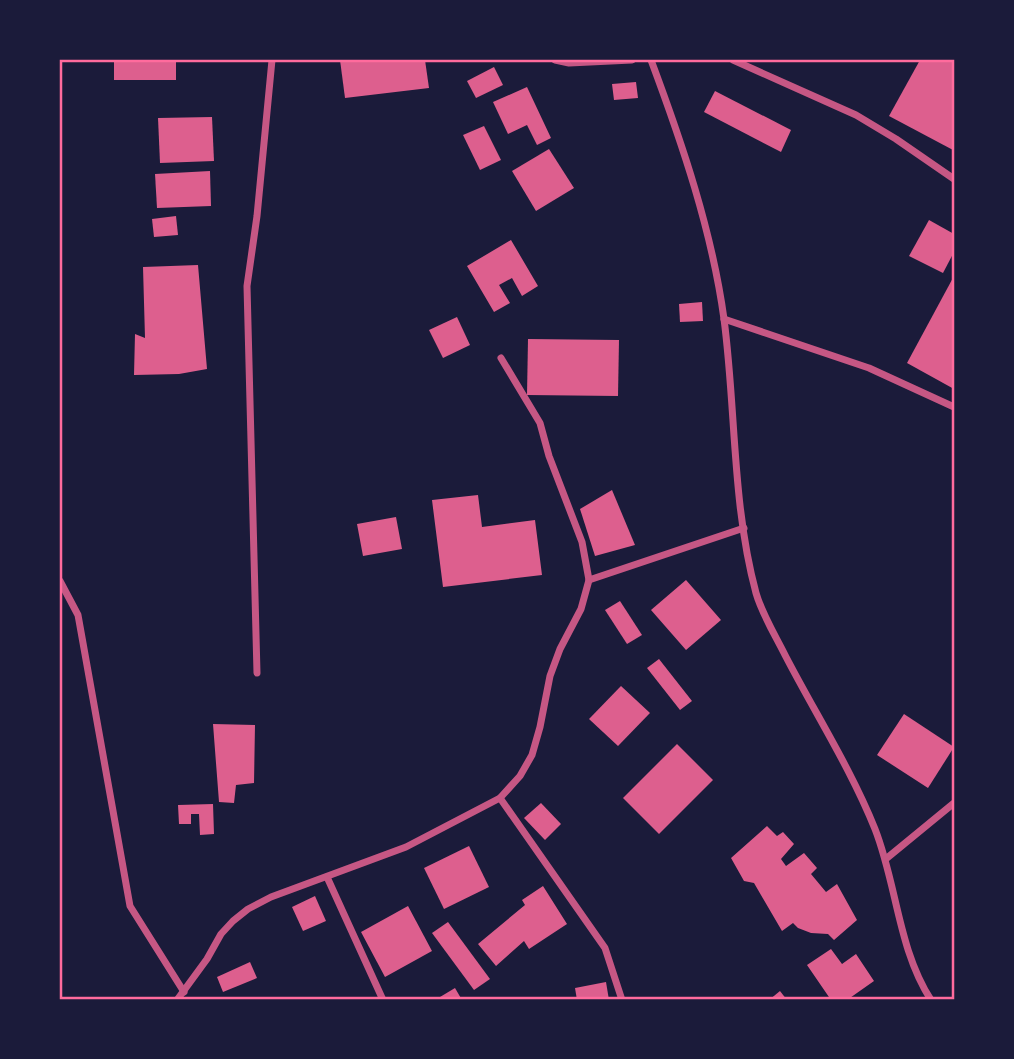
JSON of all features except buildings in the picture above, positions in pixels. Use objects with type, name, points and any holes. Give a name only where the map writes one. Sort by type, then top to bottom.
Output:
[{"type":"street","points":[[257,673],[247,286],[257,216],[272,60]]},
{"type":"street","points":[[555,60],[569,64],[632,60]]},
{"type":"street","points":[[652,60],[677,132],[711,250],[724,319],[744,528],[757,596],[767,620],[856,786],[887,858],[902,932],[913,965],[931,999]]},
{"type":"street","points":[[733,60],[856,115],[954,178]]},
{"type":"street","points":[[724,319],[869,368],[954,407]]},
{"type":"street","points":[[177,999],[233,920],[248,909],[271,897],[406,847],[500,798],[520,776],[532,755],[550,676],[559,649],[587,594],[589,580],[582,542],[549,456],[540,423],[501,358]]},
{"type":"street","points":[[589,580],[744,528]]},
{"type":"street","points":[[60,581],[78,615],[130,906],[184,992]]},
{"type":"street","points":[[500,798],[605,948],[622,999]]},
{"type":"street","points":[[887,858],[954,803]]},
{"type":"street","points":[[327,877],[383,999]]}]
